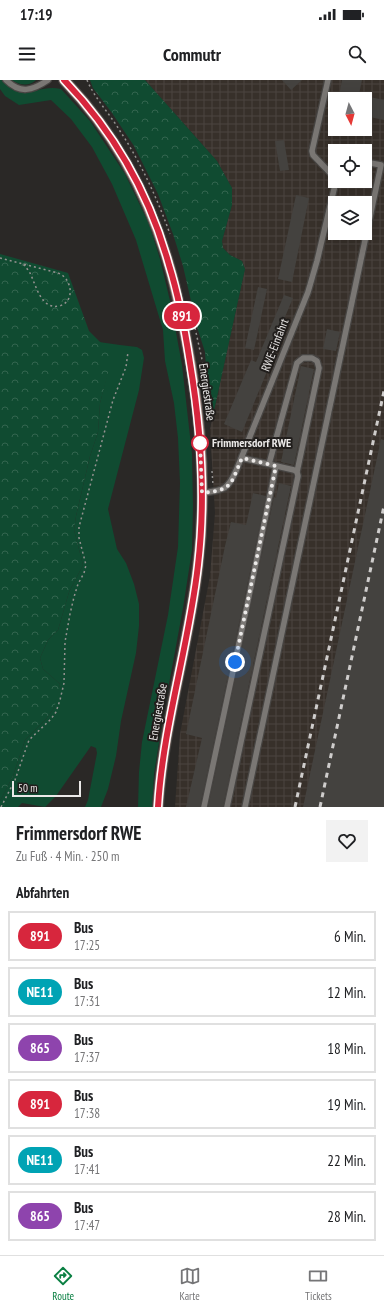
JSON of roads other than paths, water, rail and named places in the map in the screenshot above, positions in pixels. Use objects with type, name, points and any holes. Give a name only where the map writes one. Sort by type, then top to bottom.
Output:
[{"type":"main road","name":"Energiestraße","points":[[64,80],[84,101],[122,156],[151,212],[171,270],[180,308],[193,383],[199,430],[202,493],[201,540],[197,577],[166,740],[158,807]]},
{"type":"lane","points":[[6,80],[14,87],[25,90],[36,88],[48,80]]},
{"type":"lane","points":[[328,80],[312,151],[313,155],[328,172]]},
{"type":"lane","points":[[245,807],[381,165],[372,163]]},
{"type":"lane","name":"RWE-Einfahrt","points":[[202,493],[223,490],[230,484],[242,458],[308,292],[317,261],[333,188]]},
{"type":"lane","points":[[227,807],[298,477],[297,472],[319,368],[317,361],[312,358],[302,358],[299,360],[269,464]]},
{"type":"lane","points":[[242,458],[297,472]]},
{"type":"lane","points":[[204,807],[276,466]]},
{"type":"railway","points":[[295,807],[384,391]]},
{"type":"railway","points":[[320,807],[384,506]]},
{"type":"place","name":"Frimmersdorf RWE","points":[[200,443]]}]
